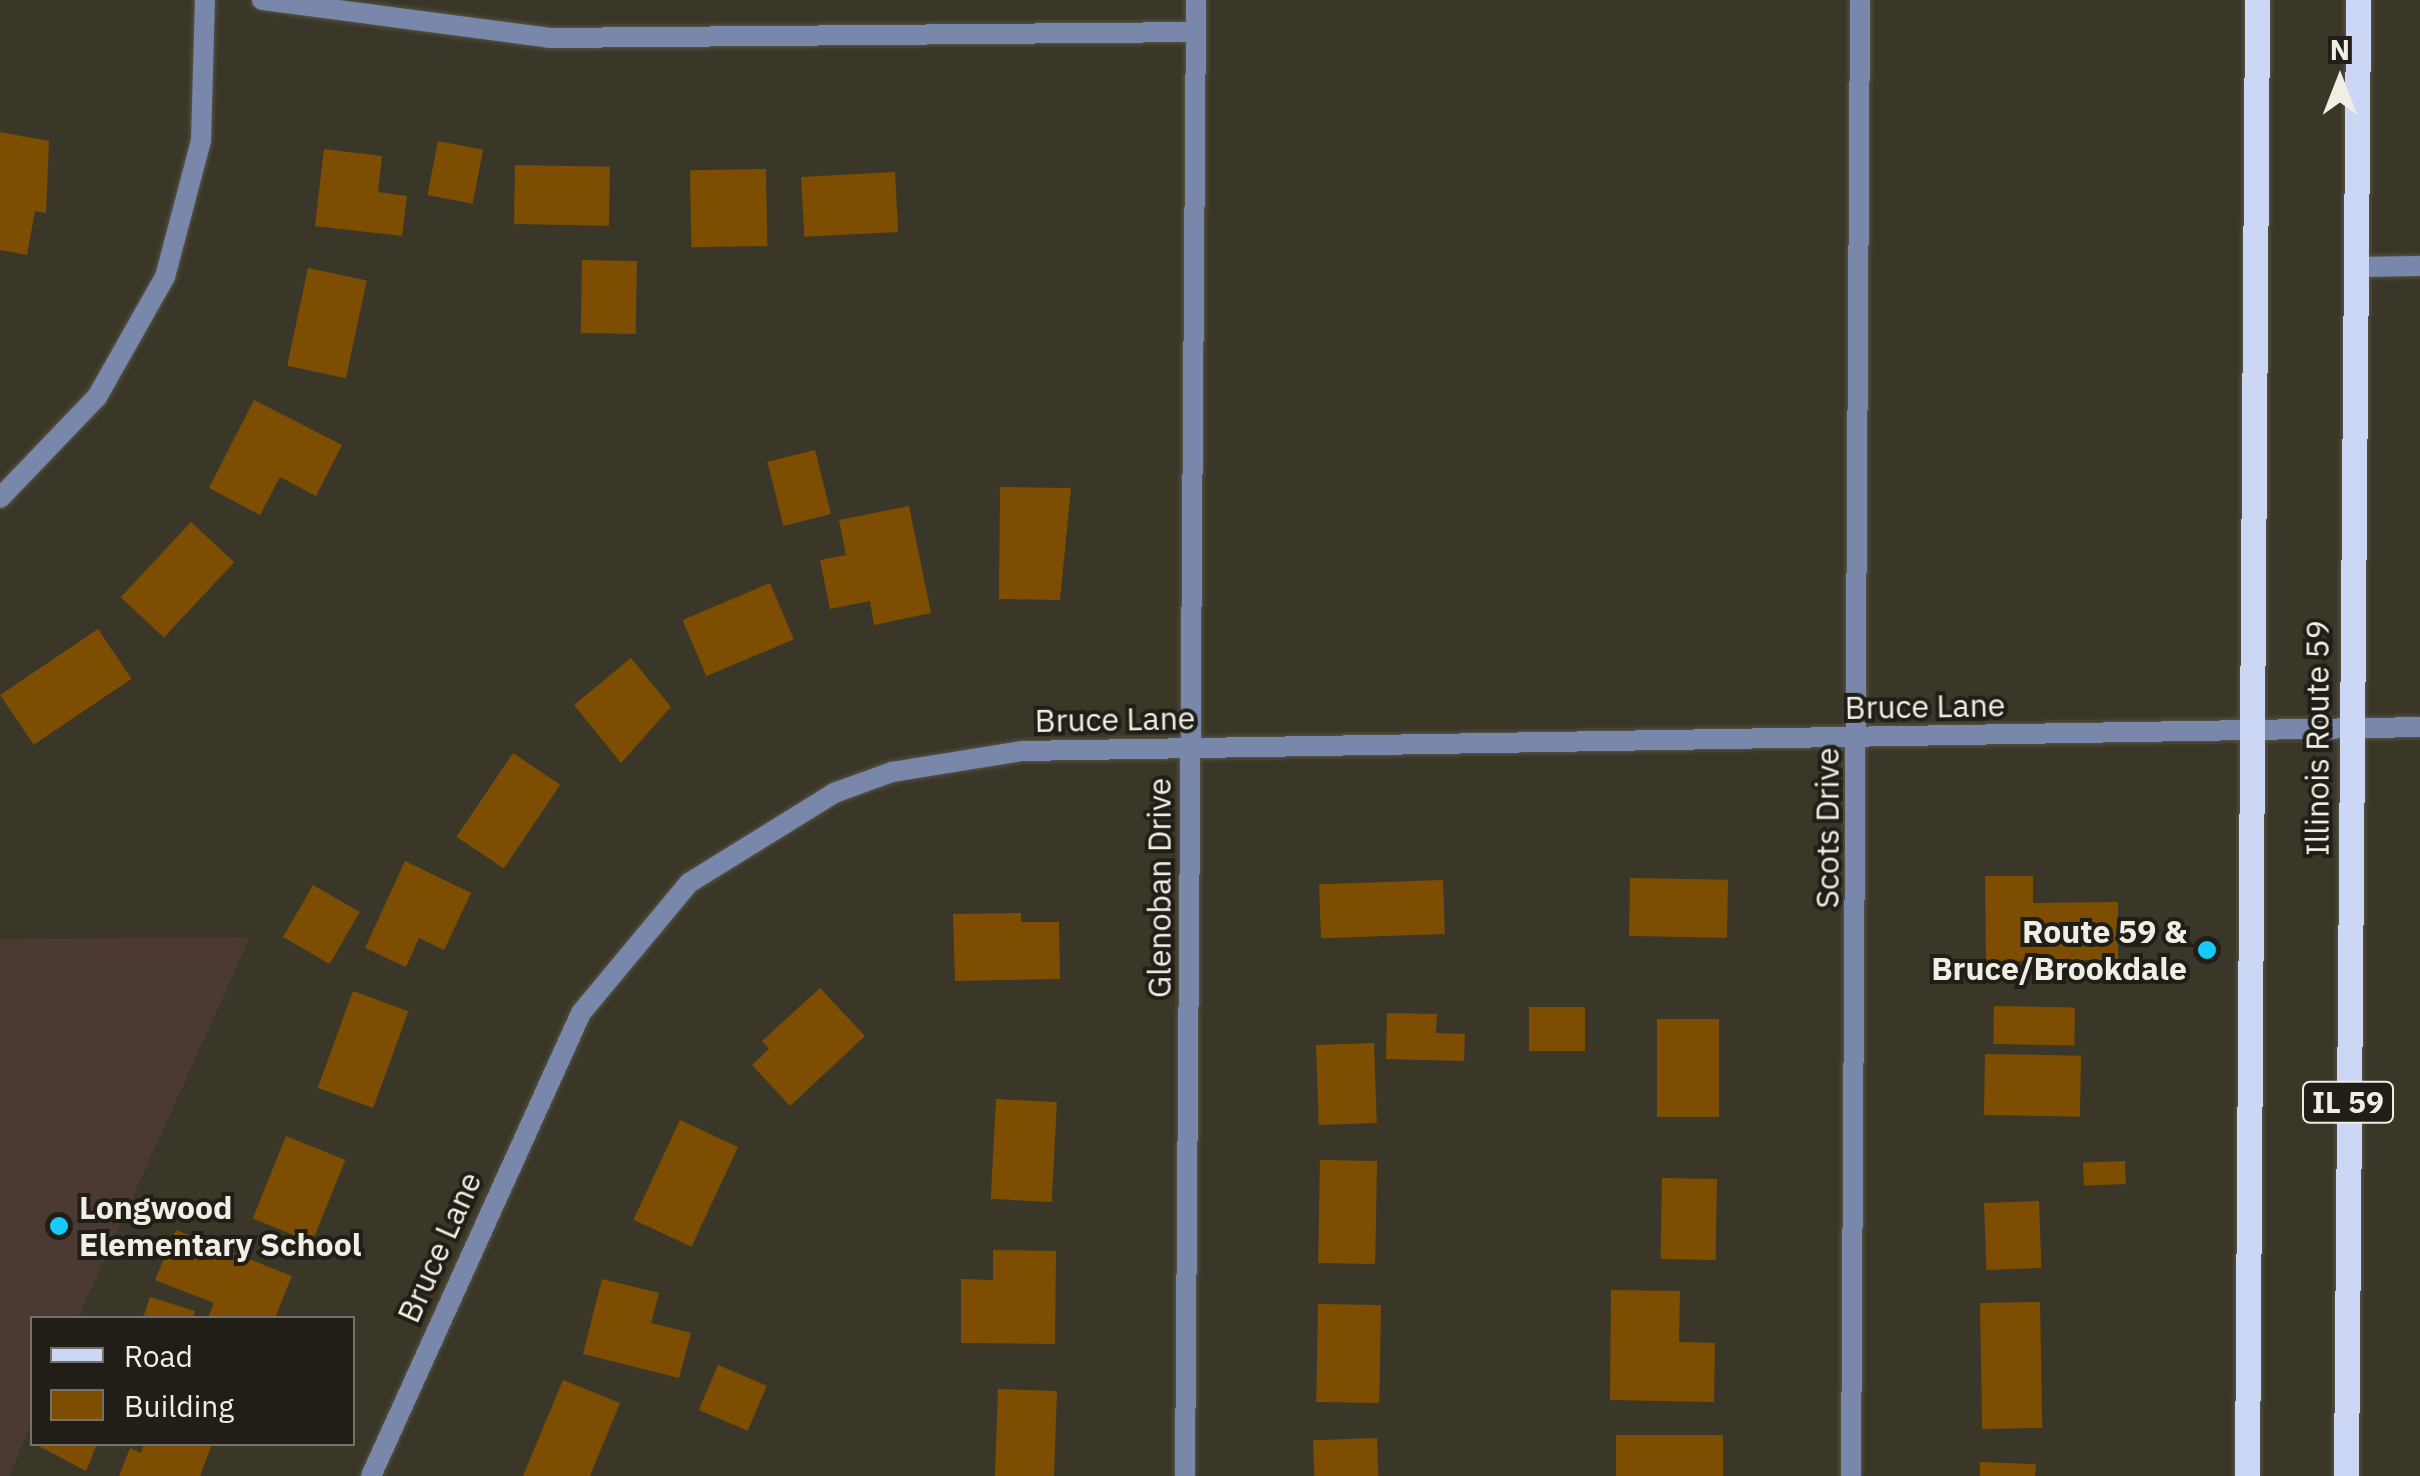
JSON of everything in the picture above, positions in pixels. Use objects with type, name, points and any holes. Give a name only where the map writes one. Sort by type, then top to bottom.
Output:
[{"type":"main road","name":"Illinois Route 59","points":[[2247,1476],[2258,0]]},
{"type":"main road","name":"Illinois Route 59","points":[[2346,1476],[2349,728],[2358,0]]},
{"type":"street","points":[[0,498],[97,397],[164,276],[200,141],[205,0]]},
{"type":"street","points":[[262,0],[569,39],[1195,32]]},
{"type":"street","name":"Glenoban Drive","points":[[1185,1476],[1196,0]]},
{"type":"street","name":"Scots Drive","points":[[1851,1476],[1860,0]]},
{"type":"street","points":[[2356,267],[2420,266]]},
{"type":"street","name":"Bruce Lane","points":[[371,1476],[582,1013],[689,883],[801,808],[892,772],[974,754],[2420,727]]},
{"type":"shaded area","name":"Longwood Elementary School","points":[[250,937],[79,1316],[30,1316],[30,1427],[9,1476],[0,1476],[0,939]]},
{"type":"building","points":[[0,132],[49,141],[46,213],[35,211],[27,255],[0,250]]},
{"type":"building","points":[[438,141],[483,150],[473,204],[428,195]]},
{"type":"building","points":[[324,149],[382,156],[378,192],[407,196],[402,236],[315,226]]},
{"type":"building","points":[[515,165],[610,167],[609,226],[514,224]]},
{"type":"building","points":[[766,169],[767,246],[691,247],[690,170]]},
{"type":"building","points":[[895,172],[898,232],[804,237],[801,177]]},
{"type":"building","points":[[582,260],[637,261],[636,334],[581,333]]},
{"type":"building","points":[[308,268],[367,280],[346,378],[287,366]]},
{"type":"building","points":[[254,400],[342,445],[316,496],[280,477],[260,515],[209,488]]},
{"type":"building","points":[[815,450],[831,514],[783,526],[767,462]]},
{"type":"building","points":[[1000,487],[1071,488],[1060,600],[999,599]]},
{"type":"building","points":[[909,506],[931,613],[874,625],[870,601],[830,609],[820,560],[846,555],[839,520]]},
{"type":"building","points":[[191,522],[234,562],[164,638],[121,597]]},
{"type":"building","points":[[770,583],[794,639],[706,676],[683,620]]},
{"type":"building","points":[[98,629],[132,679],[34,745],[0,695]]},
{"type":"building","points":[[631,658],[671,707],[621,763],[574,705]]},
{"type":"building","points":[[513,753],[560,785],[504,869],[457,837]]},
{"type":"building","points":[[405,861],[471,893],[444,950],[419,938],[406,967],[365,948]]},
{"type":"building","points":[[1985,876],[2033,876],[2033,903],[2118,902],[2118,960],[1986,961]]},
{"type":"building","points":[[1630,878],[1728,880],[1727,938],[1629,936]]},
{"type":"building","points":[[1443,880],[1445,934],[1321,938],[1319,884]]},
{"type":"building","points":[[313,885],[360,912],[330,964],[283,937]]},
{"type":"building","points":[[1021,913],[1021,922],[1059,922],[1060,979],[955,981],[953,914]]},
{"type":"building","points":[[820,988],[865,1036],[790,1106],[752,1065],[769,1049],[762,1041]]},
{"type":"building","points":[[353,991],[408,1011],[373,1108],[318,1088]]},
{"type":"building","points":[[1994,1006],[2075,1007],[2074,1045],[1993,1044]]},
{"type":"building","points":[[1529,1007],[1585,1007],[1585,1051],[1529,1051]]},
{"type":"building","points":[[1387,1013],[1437,1014],[1436,1033],[1465,1034],[1464,1061],[1386,1059]]},
{"type":"building","points":[[1657,1019],[1719,1019],[1719,1117],[1657,1117]]},
{"type":"building","points":[[1374,1043],[1377,1123],[1319,1125],[1316,1045]]},
{"type":"building","points":[[1985,1054],[2081,1056],[2080,1117],[1984,1115]]},
{"type":"building","points":[[996,1099],[1057,1102],[1052,1202],[991,1199]]},
{"type":"building","points":[[680,1120],[738,1147],[692,1247],[634,1220]]},
{"type":"building","points":[[286,1136],[345,1160],[312,1242],[253,1219]]},
{"type":"building","points":[[1320,1160],[1377,1161],[1375,1264],[1318,1263]]},
{"type":"building","points":[[2125,1161],[2126,1184],[2084,1185],[2083,1162]]},
{"type":"building","points":[[1662,1178],[1717,1179],[1716,1260],[1661,1259]]},
{"type":"building","points":[[2039,1201],[2041,1268],[1986,1270],[1984,1203]]},
{"type":"building","points":[[176,1230],[292,1276],[276,1316],[209,1316],[214,1303],[155,1280]]},
{"type":"building","points":[[993,1250],[1056,1251],[1055,1344],[961,1343],[961,1279],[993,1280]]},
{"type":"building","points":[[602,1279],[659,1293],[651,1323],[691,1333],[679,1378],[583,1354]]},
{"type":"building","points":[[1611,1290],[1680,1291],[1679,1342],[1715,1343],[1714,1402],[1610,1400]]},
{"type":"building","points":[[150,1297],[195,1311],[194,1316],[144,1316]]},
{"type":"building","points":[[2040,1302],[2042,1428],[1982,1429],[1980,1303]]},
{"type":"building","points":[[1318,1304],[1381,1305],[1379,1403],[1316,1402]]},
{"type":"building","points":[[718,1365],[767,1386],[748,1431],[699,1410]]},
{"type":"building","points":[[563,1380],[620,1403],[590,1476],[523,1476]]},
{"type":"building","points":[[998,1389],[1057,1391],[1054,1476],[995,1476]]},
{"type":"building","points":[[1616,1435],[1723,1435],[1723,1476],[1616,1476]]},
{"type":"building","points":[[1377,1438],[1378,1476],[1314,1476],[1313,1440]]},
{"type":"building","points":[[39,1446],[96,1446],[86,1471]]},
{"type":"building","points":[[143,1446],[211,1446],[200,1476],[119,1476],[130,1448],[141,1453]]},
{"type":"building","points":[[1980,1462],[2036,1464],[2035,1476],[1980,1476]]},
{"type":"place","name":"Route 59 & Bruce/Brookdale","points":[[2207,950]]},
{"type":"place","name":"Longwood Elementary School","points":[[59,1226]]}]
